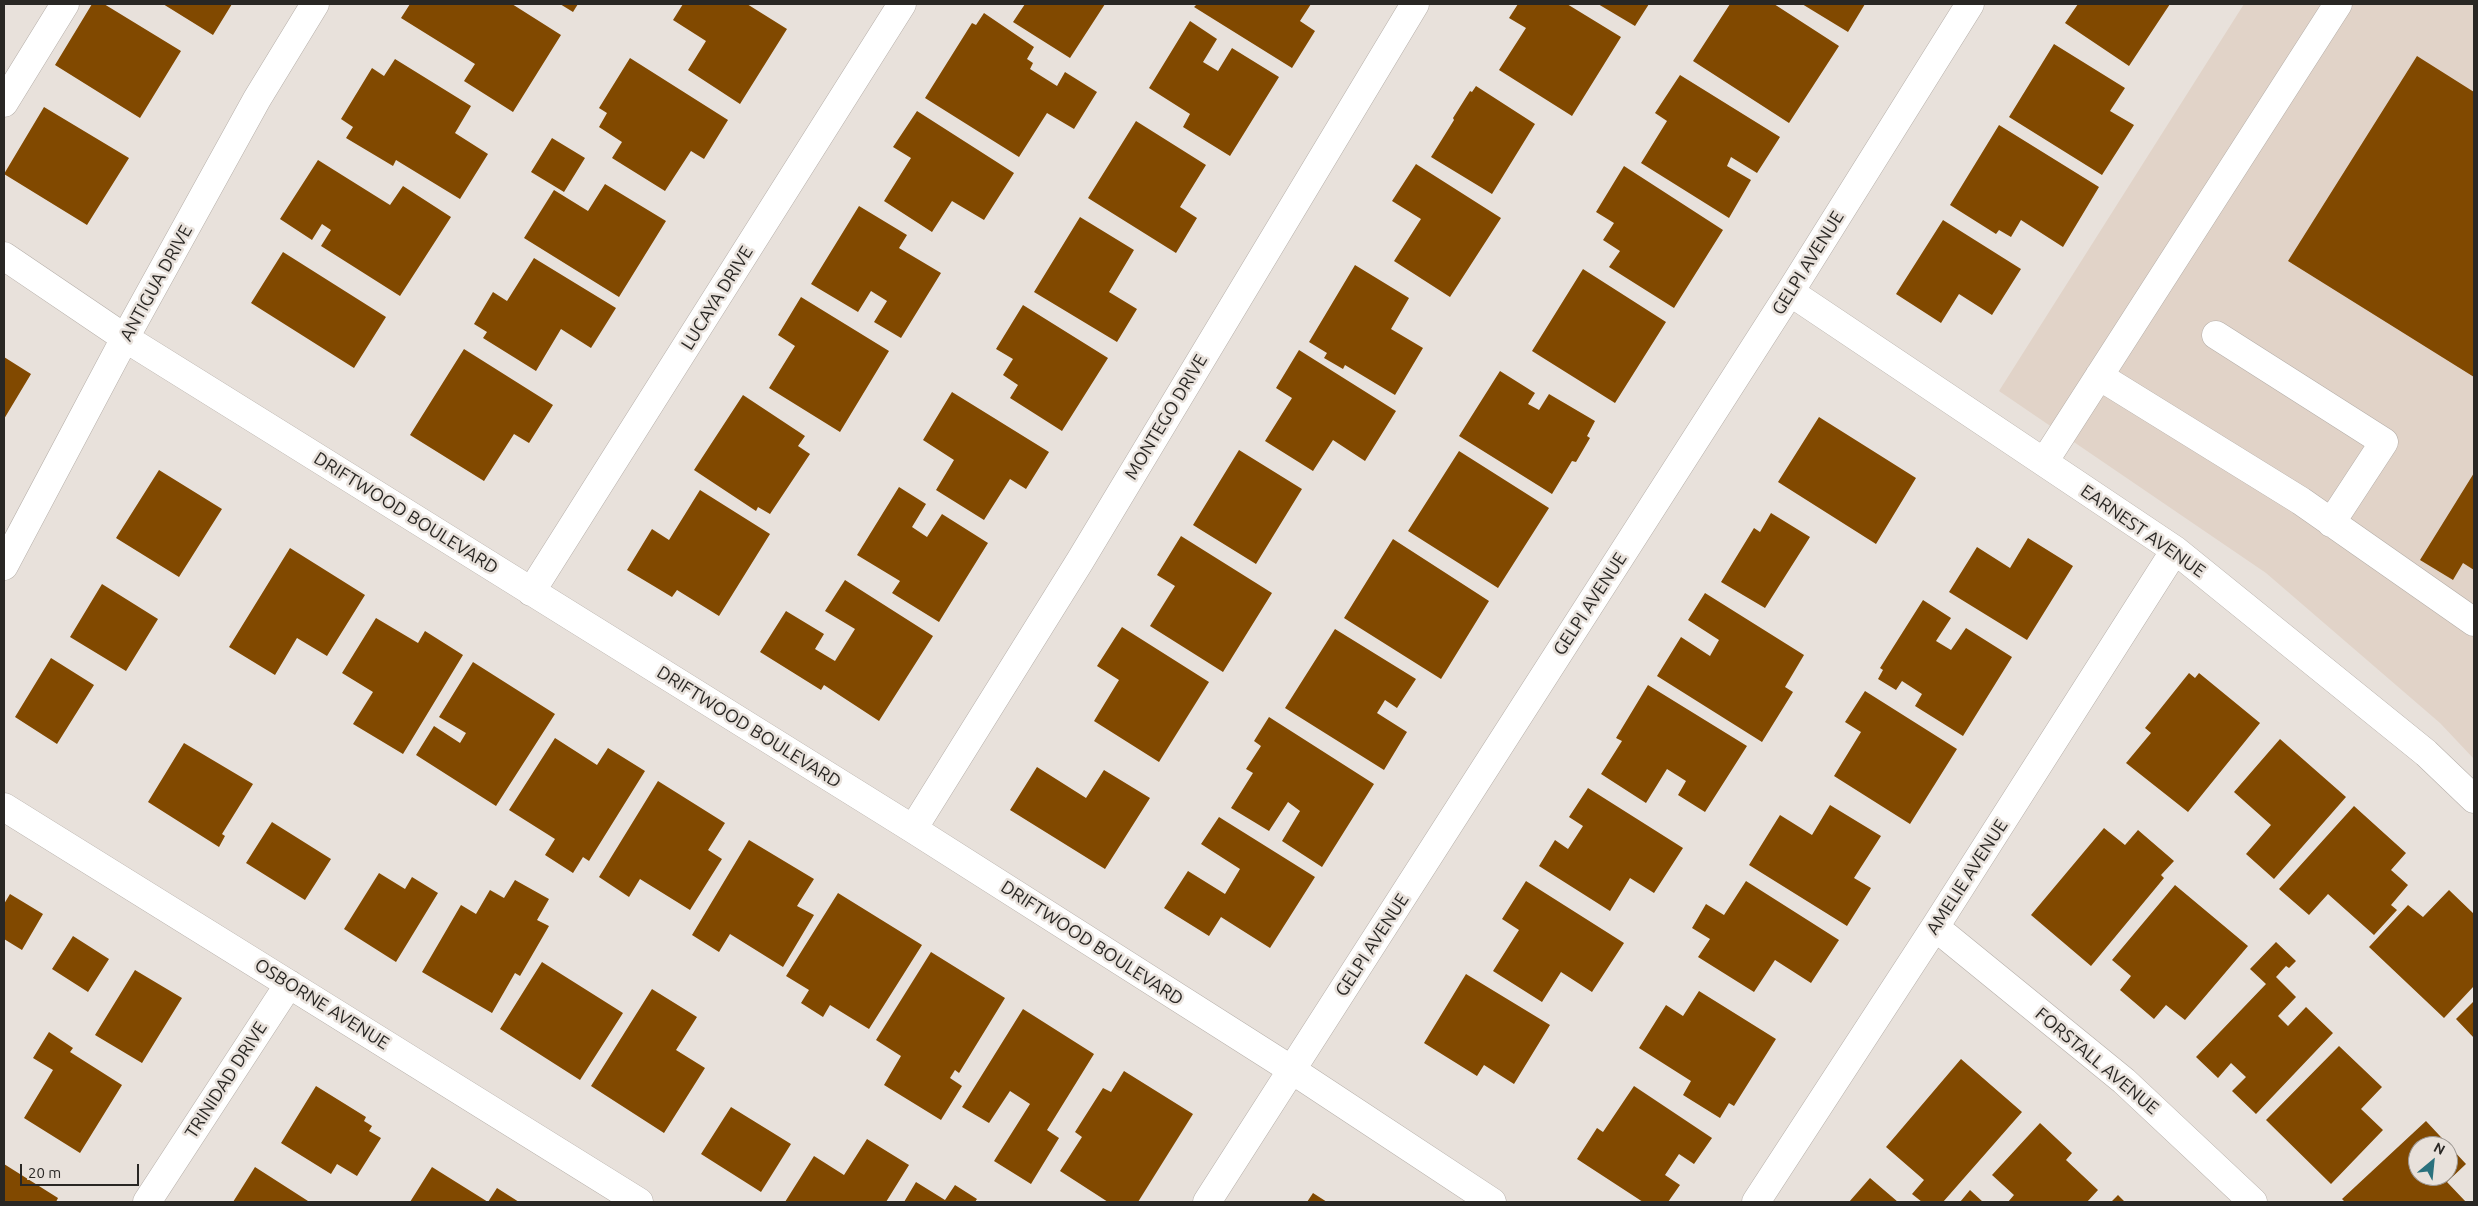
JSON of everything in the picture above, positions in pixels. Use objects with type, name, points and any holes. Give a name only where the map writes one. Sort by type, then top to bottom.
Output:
[{"type":"street","points":[[4,103],[65,4]]},
{"type":"street","name":"ANTIGUA DRIVE","points":[[4,566],[125,338],[257,99],[315,4]]},
{"type":"street","name":"LUCAYA DRIVE","points":[[531,592],[902,4]]},
{"type":"street","name":"MONTEGO DRIVE","points":[[913,829],[1080,561],[1415,4]]},
{"type":"street","name":"GELPI AVENUE","points":[[1207,1202],[1790,292],[1970,4]]},
{"type":"street","points":[[2044,462],[2338,4]]},
{"type":"street","name":"DRIFTWOOD BOULEVARD","points":[[4,256],[125,338],[913,829],[1292,1070],[1492,1202]]},
{"type":"street","name":"EARNEST AVENUE","points":[[1790,292],[2175,550],[2426,753],[2474,799]]},
{"type":"street","points":[[2216,335],[2384,442],[2331,523]]},
{"type":"street","points":[[2099,376],[2301,501],[2474,622]]},
{"type":"street","name":"AMELIE AVENUE","points":[[1756,1202],[1935,927],[2175,550]]},
{"type":"street","name":"OSBORNE AVENUE","points":[[4,807],[639,1202]]},
{"type":"street","name":"FORSTALL AVENUE","points":[[1935,927],[2124,1081],[2253,1202]]},
{"type":"street","name":"TRINIDAD DRIVE","points":[[147,1202],[289,984]]},
{"type":"shaded area","points":[[2244,4],[2474,4],[2474,759],[2440,723],[2266,573],[1999,391]]},
{"type":"building","points":[[92,4],[104,4],[181,51],[140,118],[55,65]]},
{"type":"building","points":[[163,4],[232,4],[213,35]]},
{"type":"building","points":[[410,4],[512,4],[561,35],[513,112],[464,81],[475,64],[401,18]]},
{"type":"building","points":[[560,4],[578,4],[573,12]]},
{"type":"building","points":[[683,4],[747,4],[787,29],[740,104],[688,70],[706,41],[673,20]]},
{"type":"building","points":[[1025,4],[1105,4],[1070,58],[1013,22]]},
{"type":"building","points":[[1197,4],[1311,4],[1300,21],[1315,31],[1292,68],[1194,7]]},
{"type":"building","points":[[1518,4],[1567,4],[1621,37],[1572,116],[1499,70],[1526,28],[1509,18]]},
{"type":"building","points":[[1598,4],[1649,4],[1635,26]]},
{"type":"building","points":[[1730,4],[1774,4],[1839,46],[1789,123],[1693,61]]},
{"type":"building","points":[[1802,4],[1865,4],[1848,32]]},
{"type":"building","points":[[2078,4],[2170,4],[2129,66],[2065,23]]},
{"type":"building","points":[[984,13],[1034,47],[1027,59],[1033,63],[1030,69],[1057,86],[1065,72],[1097,92],[1074,129],[1047,113],[1019,157],[925,98],[972,23],[976,25]]},
{"type":"building","points":[[1190,21],[1217,39],[1203,62],[1218,71],[1232,48],[1279,77],[1230,156],[1183,127],[1190,114],[1149,88]]},
{"type":"building","points":[[2054,44],[2125,88],[2110,111],[2134,125],[2102,175],[2009,117]]},
{"type":"building","points":[[2417,56],[2474,92],[2474,377],[2288,261]]},
{"type":"building","points":[[630,58],[728,120],[704,159],[691,151],[665,191],[612,158],[622,142],[599,127],[607,113],[599,108]]},
{"type":"building","points":[[395,59],[471,106],[455,133],[488,154],[460,199],[396,160],[393,166],[346,138],[353,127],[341,119],[372,68],[384,76]]},
{"type":"building","points":[[1680,75],[1780,137],[1757,173],[1731,157],[1727,166],[1751,180],[1729,218],[1641,163],[1667,121],[1655,113]]},
{"type":"building","points":[[1476,86],[1535,124],[1492,194],[1431,157],[1470,91],[1472,92]]},
{"type":"building","points":[[44,107],[129,158],[87,225],[4,174]]},
{"type":"building","points":[[917,111],[1014,173],[984,220],[952,201],[932,232],[884,201],[911,158],[893,147]]},
{"type":"building","points":[[1136,121],[1206,165],[1180,207],[1197,218],[1176,253],[1088,198]]},
{"type":"building","points":[[1999,125],[2099,187],[2063,247],[2021,220],[2011,237],[1999,230],[1996,234],[1950,205]]},
{"type":"building","points":[[552,138],[585,158],[564,192],[531,172]]},
{"type":"building","points":[[318,160],[390,205],[403,186],[451,217],[400,296],[321,246],[331,230],[322,224],[312,240],[280,219]]},
{"type":"building","points":[[1416,164],[1501,218],[1450,297],[1394,261],[1421,219],[1392,201]]},
{"type":"building","points":[[1624,166],[1723,230],[1674,308],[1609,267],[1620,251],[1603,240],[1614,223],[1596,212]]},
{"type":"building","points":[[605,184],[666,221],[619,297],[524,238],[554,190],[588,211]]},
{"type":"building","points":[[859,206],[907,235],[899,248],[941,273],[901,338],[874,322],[887,301],[871,291],[858,312],[811,284]]},
{"type":"building","points":[[1080,217],[1134,250],[1109,292],[1137,309],[1117,342],[1034,292]]},
{"type":"building","points":[[1943,220],[2021,269],[1992,315],[1959,294],[1941,323],[1896,294]]},
{"type":"building","points":[[283,252],[386,317],[354,368],[251,303]]},
{"type":"building","points":[[534,258],[616,308],[591,348],[561,329],[536,371],[483,338],[487,332],[474,324],[493,292],[507,301]]},
{"type":"building","points":[[1355,265],[1409,298],[1391,329],[1423,348],[1395,395],[1345,365],[1343,369],[1324,358],[1327,353],[1309,342]]},
{"type":"building","points":[[1583,269],[1666,322],[1615,403],[1532,351]]},
{"type":"building","points":[[801,297],[889,351],[840,432],[769,388],[795,346],[778,335]]},
{"type":"building","points":[[1023,305],[1108,358],[1062,431],[1010,398],[1018,385],[1003,375],[1013,359],[996,349]]},
{"type":"building","points":[[464,349],[553,405],[529,443],[514,434],[484,481],[410,435]]},
{"type":"building","points":[[1299,350],[1396,411],[1365,461],[1333,440],[1313,471],[1265,441],[1292,398],[1276,388]]},
{"type":"building","points":[[4,357],[31,374],[4,419]]},
{"type":"building","points":[[1500,371],[1535,393],[1528,404],[1539,410],[1549,394],[1595,421],[1587,436],[1590,438],[1576,462],[1572,461],[1552,494],[1459,436]]},
{"type":"building","points":[[952,392],[1049,452],[1026,489],[1010,479],[984,520],[936,490],[954,460],[923,440]]},
{"type":"building","points":[[743,395],[805,436],[798,446],[810,454],[770,514],[758,507],[756,511],[694,470]]},
{"type":"building","points":[[1819,417],[1916,478],[1876,544],[1778,482]]},
{"type":"building","points":[[1239,450],[1302,489],[1256,564],[1193,525]]},
{"type":"building","points":[[1459,451],[1549,508],[1498,588],[1408,531]]},
{"type":"building","points":[[159,470],[222,509],[179,577],[116,538]]},
{"type":"building","points":[[2474,473],[2474,570],[2463,563],[2453,580],[2420,560]]},
{"type":"building","points":[[899,487],[926,504],[912,527],[927,537],[942,514],[988,543],[939,622],[892,593],[900,581],[857,555]]},
{"type":"building","points":[[700,490],[770,534],[719,616],[677,590],[672,597],[627,570],[652,529],[669,540]]},
{"type":"building","points":[[1771,513],[1810,537],[1765,608],[1721,582],[1754,528],[1760,532]]},
{"type":"building","points":[[1181,536],[1272,593],[1223,672],[1150,626],[1175,586],[1157,575]]},
{"type":"building","points":[[2028,538],[2073,566],[2027,640],[1949,592],[1977,547],[2010,568]]},
{"type":"building","points":[[1393,539],[1489,601],[1441,679],[1344,618]]},
{"type":"building","points":[[290,548],[365,595],[327,656],[297,638],[275,675],[229,647]]},
{"type":"building","points":[[845,580],[933,636],[879,721],[824,685],[821,690],[760,652],[786,611],[824,634],[815,649],[835,661],[855,629],[825,611]]},
{"type":"building","points":[[102,584],[158,619],[126,671],[70,637]]},
{"type":"building","points":[[1705,593],[1804,655],[1785,687],[1793,692],[1762,742],[1657,676],[1681,637],[1710,656],[1719,640],[1688,620]]},
{"type":"building","points":[[1923,600],[1951,618],[1936,641],[1951,650],[1966,628],[2012,657],[1963,736],[1915,706],[1922,694],[1902,681],[1896,690],[1878,679],[1883,670],[1880,668]]},
{"type":"building","points":[[376,618],[418,643],[425,631],[463,655],[403,754],[353,724],[373,692],[342,673]]},
{"type":"building","points":[[1122,627],[1209,682],[1159,762],[1094,721],[1119,680],[1097,666]]},
{"type":"building","points":[[1335,629],[1416,679],[1397,708],[1385,700],[1377,713],[1407,732],[1384,770],[1285,708]]},
{"type":"building","points":[[51,658],[94,685],[57,744],[15,717]]},
{"type":"building","points":[[473,662],[555,714],[496,806],[416,755],[434,726],[460,743],[466,733],[439,717]]},
{"type":"building","points":[[2189,673],[2195,678],[2199,673],[2260,723],[2188,812],[2126,763],[2151,733],[2145,728]]},
{"type":"building","points":[[1648,685],[1747,746],[1705,812],[1678,795],[1686,781],[1667,769],[1646,803],[1601,774],[1622,741],[1616,738]]},
{"type":"building","points":[[1865,691],[1957,749],[1910,824],[1834,776],[1861,732],[1845,722]]},
{"type":"building","points":[[1269,717],[1374,784],[1322,867],[1282,841],[1300,811],[1288,802],[1269,831],[1231,808],[1253,773],[1246,769],[1261,746],[1254,741]]},
{"type":"building","points":[[555,738],[597,765],[608,748],[645,771],[589,861],[583,857],[573,873],[545,855],[555,839],[509,810]]},
{"type":"building","points":[[2280,739],[2346,797],[2274,879],[2246,854],[2271,825],[2234,792]]},
{"type":"building","points":[[184,743],[253,784],[222,834],[225,836],[219,847],[148,802]]},
{"type":"building","points":[[1037,767],[1086,798],[1104,770],[1150,798],[1105,869],[1010,810]]},
{"type":"building","points":[[658,781],[725,823],[708,850],[722,859],[690,910],[640,879],[629,897],[599,877]]},
{"type":"building","points":[[1588,788],[1683,848],[1654,893],[1630,878],[1610,911],[1539,866],[1555,840],[1568,849],[1583,826],[1569,817]]},
{"type":"building","points":[[1830,805],[1881,836],[1854,878],[1871,888],[1847,926],[1749,865],[1780,815],[1812,835]]},
{"type":"building","points":[[2354,806],[2406,853],[2391,870],[2408,885],[2391,905],[2397,910],[2374,935],[2328,894],[2309,915],[2279,889]]},
{"type":"building","points":[[1219,817],[1315,877],[1270,948],[1221,917],[1209,936],[1164,908],[1188,871],[1225,894],[1240,869],[1201,844]]},
{"type":"building","points":[[272,822],[331,859],[305,900],[246,863]]},
{"type":"building","points":[[2104,828],[2125,845],[2138,830],[2174,861],[2161,875],[2164,878],[2091,966],[2031,915]]},
{"type":"building","points":[[749,840],[814,879],[797,906],[814,915],[783,967],[730,934],[719,952],[692,935]]},
{"type":"building","points":[[379,873],[405,889],[412,877],[438,893],[396,962],[344,929]]},
{"type":"building","points":[[515,880],[549,899],[537,920],[549,926],[520,976],[515,973],[492,1013],[422,972],[461,905],[476,914],[490,890],[504,898]]},
{"type":"building","points":[[1526,881],[1624,943],[1592,992],[1561,972],[1542,1002],[1493,971],[1519,930],[1502,919]]},
{"type":"building","points":[[1746,881],[1839,940],[1811,983],[1775,960],[1754,992],[1698,957],[1710,939],[1692,928],[1706,904],[1724,915]]},
{"type":"building","points":[[2175,885],[2248,946],[2185,1020],[2166,1005],[2154,1019],[2120,990],[2131,976],[2112,960]]},
{"type":"building","points":[[2449,890],[2474,914],[2474,986],[2444,1018],[2369,947],[2408,905],[2423,917]]},
{"type":"building","points":[[838,893],[922,945],[869,1029],[830,1005],[823,1017],[801,1003],[809,990],[786,976]]},
{"type":"building","points":[[10,894],[43,914],[22,950],[4,939],[4,904]]},
{"type":"building","points":[[73,936],[109,959],[88,992],[52,969]]},
{"type":"building","points":[[2276,942],[2296,961],[2289,968],[2286,966],[2276,977],[2296,997],[2278,1016],[2288,1026],[2306,1007],[2333,1033],[2256,1114],[2232,1091],[2246,1077],[2231,1063],[2218,1078],[2196,1057],[2266,984],[2250,969]]},
{"type":"building","points":[[931,952],[1005,998],[959,1073],[955,1070],[950,1078],[962,1086],[941,1120],[884,1085],[901,1056],[876,1040]]},
{"type":"building","points":[[542,962],[623,1013],[580,1080],[500,1029]]},
{"type":"building","points":[[135,970],[182,998],[142,1063],[95,1035]]},
{"type":"building","points":[[1466,974],[1550,1025],[1514,1084],[1484,1065],[1477,1076],[1424,1043]]},
{"type":"building","points":[[652,989],[697,1017],[676,1050],[705,1068],[664,1133],[591,1086]]},
{"type":"building","points":[[1699,991],[1776,1039],[1734,1106],[1729,1103],[1720,1118],[1683,1095],[1691,1081],[1639,1048],[1666,1005],[1683,1016]]},
{"type":"building","points":[[2474,1001],[2474,1038],[2456,1019]]},
{"type":"building","points":[[1023,1009],[1094,1054],[1047,1130],[1059,1138],[1031,1184],[994,1161],[1030,1104],[1010,1091],[989,1123],[962,1107]]},
{"type":"building","points":[[49,1032],[73,1048],[70,1052],[122,1085],[80,1153],[24,1118],[53,1070],[33,1058]]},
{"type":"building","points":[[2339,1046],[2382,1087],[2361,1109],[2383,1130],[2331,1184],[2266,1120]]},
{"type":"building","points":[[1961,1059],[2022,1112],[1943,1202],[1922,1202],[1912,1194],[1924,1180],[1886,1147]]},
{"type":"building","points":[[1124,1071],[1193,1114],[1138,1202],[1108,1202],[1060,1171],[1082,1137],[1075,1132],[1103,1088],[1111,1092]]},
{"type":"building","points":[[316,1086],[366,1117],[364,1121],[372,1126],[369,1131],[381,1138],[357,1176],[337,1164],[331,1174],[281,1143]]},
{"type":"building","points":[[1634,1086],[1712,1138],[1694,1164],[1679,1154],[1665,1175],[1680,1185],[1668,1202],[1643,1202],[1577,1159],[1597,1128],[1603,1132]]},
{"type":"building","points":[[731,1107],[791,1144],[761,1192],[701,1154]]},
{"type":"building","points":[[2426,1121],[2440,1136],[2410,1136]]},
{"type":"building","points":[[2040,1123],[2072,1153],[2066,1160],[2098,1190],[2087,1202],[2008,1202],[2014,1195],[1992,1175]]},
{"type":"building","points":[[2408,1138],[2408,1186],[2451,1186],[2466,1202],[2345,1202],[2342,1199]]},
{"type":"building","points":[[867,1139],[909,1165],[886,1202],[785,1202],[814,1156],[844,1175]]},
{"type":"building","points":[[2458,1155],[2466,1164],[2458,1172]]},
{"type":"building","points":[[4,1164],[58,1198],[56,1202],[4,1202]]},
{"type":"building","points":[[255,1167],[308,1201],[233,1202]]},
{"type":"building","points":[[432,1167],[488,1202],[410,1202]]},
{"type":"building","points":[[1870,1178],[1898,1202],[1849,1202]]},
{"type":"building","points":[[916,1182],[945,1200],[955,1185],[977,1199],[975,1202],[904,1202]]},
{"type":"building","points":[[497,1188],[519,1202],[488,1202]]},
{"type":"building","points":[[1970,1190],[1983,1202],[1960,1202]]},
{"type":"building","points":[[1313,1193],[1327,1202],[1307,1202]]},
{"type":"building","points":[[2118,1195],[2125,1202],[2111,1202]]}]
